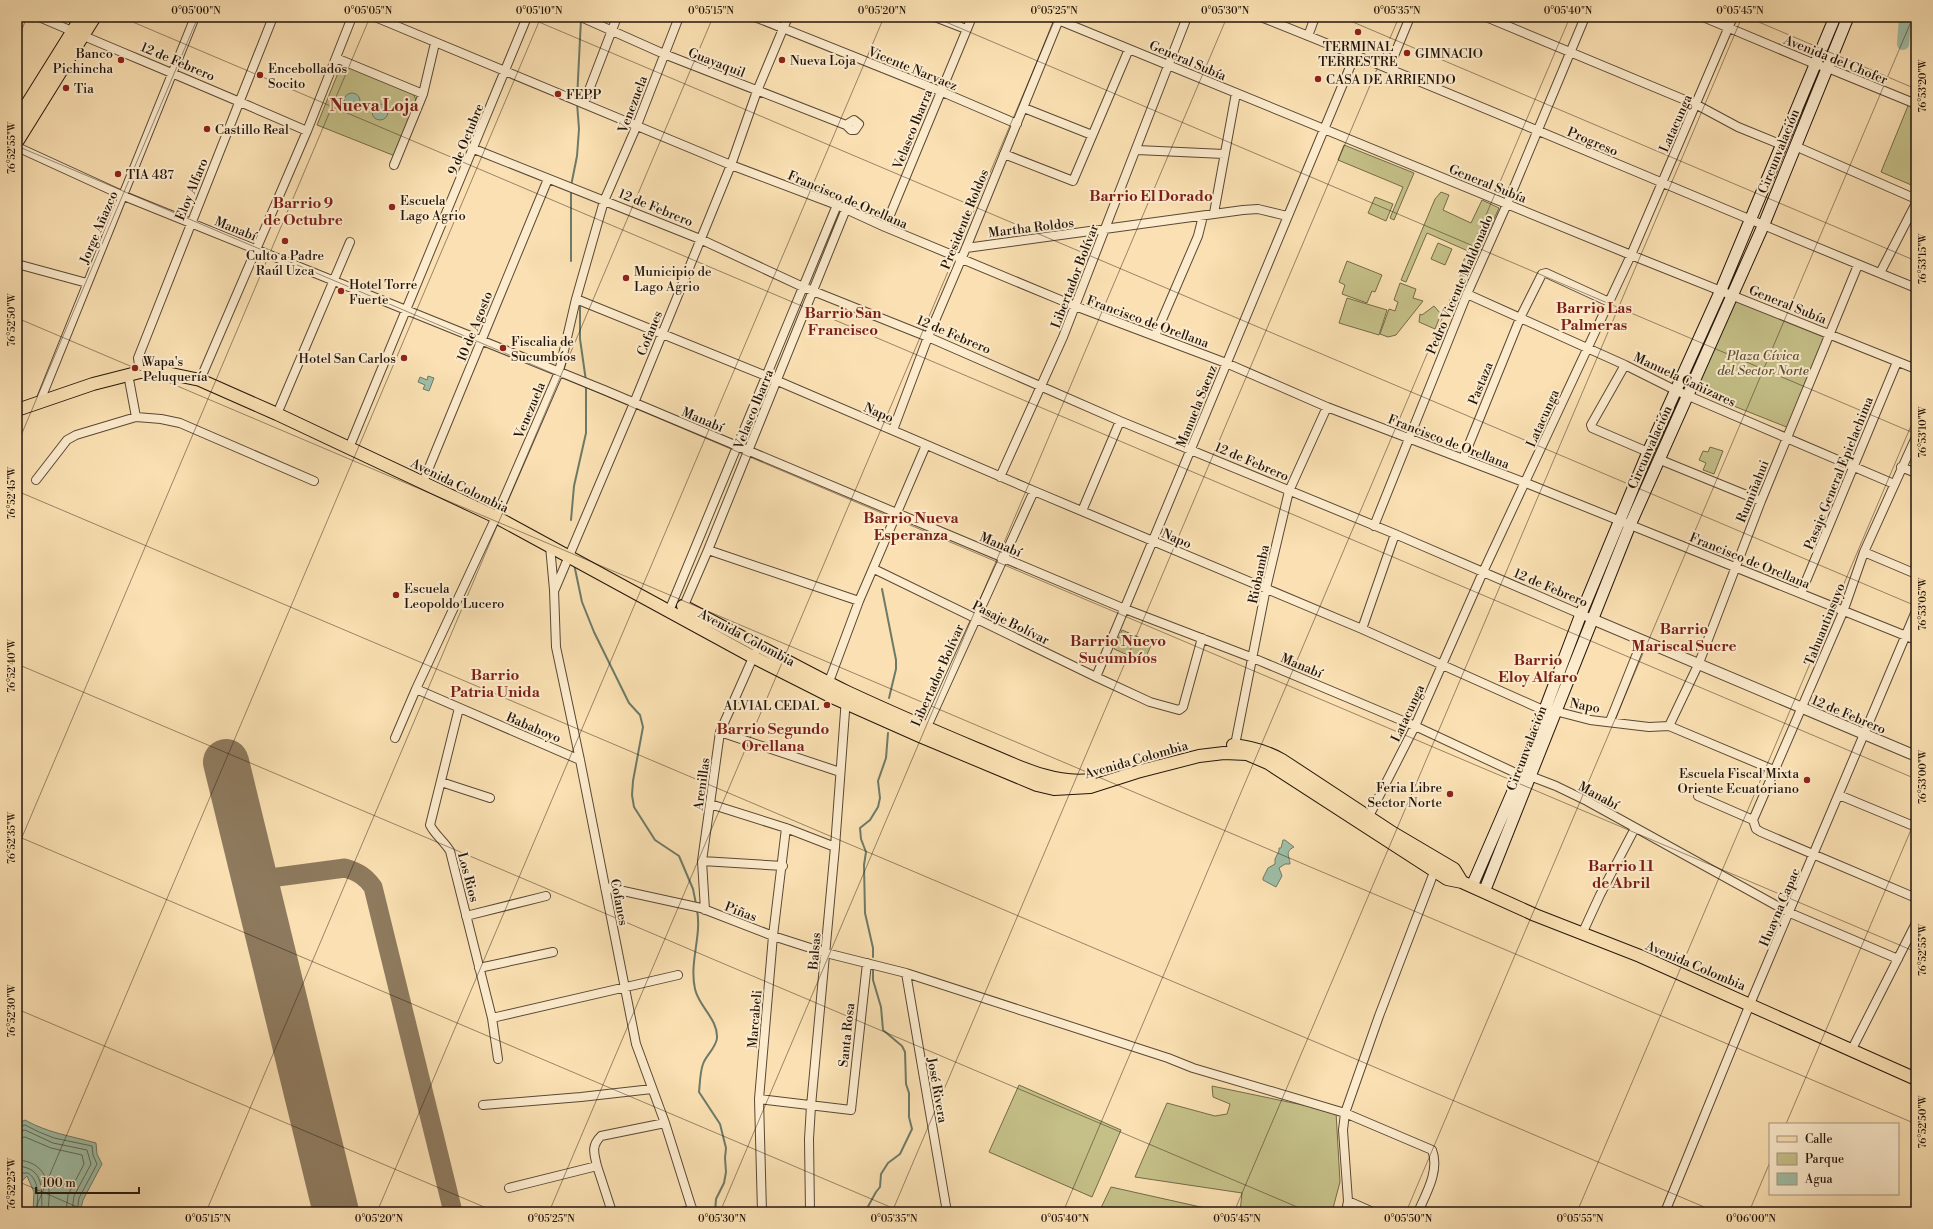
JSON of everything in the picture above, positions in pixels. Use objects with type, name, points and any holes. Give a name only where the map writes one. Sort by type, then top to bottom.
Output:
[{"type":"highway","points":[[17,141],[77,34],[82,17]]},
{"type":"highway","points":[[17,121],[77,34],[94,17]]},
{"type":"main road","name":"Circunvalación","points":[[1467,884],[1525,775],[1555,711],[1592,619],[1648,452],[1677,392],[1722,290],[1835,17]]},
{"type":"main road","name":"Circunvalación","points":[[1484,892],[1525,775],[1543,710],[1581,614],[1658,459],[1733,294],[1764,224],[1848,17]]},
{"type":"main road","name":"Avenida Colombia","points":[[17,410],[40,401],[134,373],[162,372],[200,380],[277,414],[496,517],[669,611],[681,612],[759,645],[827,688]]},
{"type":"main road","name":"Avenida Colombia","points":[[681,612],[753,657],[827,688],[1037,784],[1054,789],[1090,787],[1137,772],[1199,756],[1235,749],[1268,763],[1366,821],[1437,866],[1447,879],[1467,884],[1535,916],[1640,956],[1852,1049],[1916,1079]]},
{"type":"street","name":"12 de Febrero","points":[[39,17],[172,72],[306,131]]},
{"type":"street","name":"Jorge Añazco","points":[[40,401],[195,17]]},
{"type":"street","name":"Eloy Alfaro","points":[[136,416],[134,373],[138,358],[190,223],[273,17]]},
{"type":"street","points":[[200,380],[306,131],[352,17]]},
{"type":"street","name":"Francisco de Orellana","points":[[375,17],[731,165],[837,205],[885,227],[1075,306],[1226,363],[1327,407],[1526,483],[1801,593],[1843,612],[1916,640]]},
{"type":"street","name":"9 de Octubre","points":[[349,448],[474,149],[527,17]]},
{"type":"street","points":[[584,103],[617,17]]},
{"type":"street","name":"Venezuela","points":[[416,689],[496,517],[559,372],[576,299],[604,201],[637,125],[678,17]]},
{"type":"street","name":"Vicente Narvaez","points":[[755,17],[940,91],[1017,124]]},
{"type":"street","name":"Cofanes","points":[[554,590],[570,556],[634,403],[731,165],[758,91],[788,17]]},
{"type":"street","points":[[935,17],[966,29]]},
{"type":"street","name":"Velasco Ibarra","points":[[885,227],[940,91],[972,17]]},
{"type":"street","name":"Libertador Bolívar","points":[[1000,477],[1075,306],[1137,150],[1187,17]]},
{"type":"street","name":"Progreso","points":[[1261,17],[1389,68],[1537,132],[1764,224],[1858,265],[1916,288]]},
{"type":"street","points":[[1308,36],[1315,17]]},
{"type":"street","points":[[1389,68],[1410,17]]},
{"type":"street","points":[[1486,17],[1697,106],[1738,127],[1782,145]]},
{"type":"street","name":"Pedro Vicente Maldonado","points":[[1374,526],[1467,294],[1507,204],[1585,17]]},
{"type":"street","name":"Avenida del Chofer","points":[[1703,17],[1916,104]]},
{"type":"street","name":"Latacunga","points":[[1366,821],[1415,726],[1483,572],[1526,483],[1587,347],[1631,255],[1661,183],[1697,106],[1733,17]]},
{"type":"street","name":"Guayaquil","points":[[585,18],[664,54],[846,126]]},
{"type":"street","name":"General Subía","points":[[1057,18],[1236,94],[1916,369]]},
{"type":"street","name":"Presidente Roldos","points":[[893,430],[928,337],[1024,108],[1057,18]]},
{"type":"street","points":[[394,165],[423,94],[435,43]]},
{"type":"street","points":[[1004,154],[1073,181],[1130,49]]},
{"type":"street","name":"Manuela Saenz","points":[[1096,677],[1355,55]]},
{"type":"street","points":[[336,58],[423,94]]},
{"type":"street","points":[[1214,213],[1236,94]]},
{"type":"street","points":[[1024,108],[1092,135]]},
{"type":"street","points":[[1795,146],[1916,199]]},
{"type":"street","name":"Manabí","points":[[17,147],[124,196],[604,390],[1125,609],[1253,658],[1415,726],[1525,775],[1556,786],[1790,913],[1898,960]]},
{"type":"street","points":[[474,149],[548,179]]},
{"type":"street","points":[[1137,150],[1224,154]]},
{"type":"street","name":"12 de Febrero","points":[[548,179],[700,239],[803,287],[928,337],[1120,421],[1395,534],[1642,641],[1699,663],[1916,756]]},
{"type":"street","name":"10 de Agosto","points":[[423,482],[548,179]]},
{"type":"street","points":[[1880,273],[1916,203]]},
{"type":"street","name":"Velasco Ibarra","points":[[669,611],[837,205]]},
{"type":"street","name":"Velasco Ibarra","points":[[681,612],[708,550],[846,209]]},
{"type":"street","name":"Martha Roldos","points":[[966,248],[1105,230],[1203,216],[1214,213],[1258,209],[1287,216]]},
{"type":"street","points":[[1155,336],[1198,236],[1203,216]]},
{"type":"street","points":[[277,414],[350,242]]},
{"type":"street","points":[[17,264],[87,283]]},
{"type":"street","name":"Rumiñahui","points":[[1669,726],[1699,663],[1761,501],[1858,265]]},
{"type":"street","name":"Pastaza","points":[[1462,459],[1521,316],[1542,274],[1546,273],[1609,302]]},
{"type":"street","name":"Manuela Cañizares","points":[[1467,294],[1521,316],[1677,392],[1894,484]]},
{"type":"street","name":"Napo","points":[[576,299],[766,376],[1034,492],[1266,588],[1543,710],[1555,711],[1590,720],[1610,721],[1649,727],[1669,726],[1776,771]]},
{"type":"street","name":"Pasaje General Epiclachima","points":[[1801,593],[1852,466],[1897,362]]},
{"type":"street","points":[[1624,365],[1591,425],[1592,428],[1648,452]]},
{"type":"street","name":"Riobamba","points":[[1235,749],[1266,588],[1289,491],[1327,407]]},
{"type":"street","points":[[36,480],[67,440],[76,435],[136,416],[180,423],[314,481]]},
{"type":"street","points":[[1082,511],[1120,421]]},
{"type":"street","name":"Tahuantinsuyo","points":[[1753,820],[1776,771],[1843,612],[1864,552],[1901,467],[1916,437]]},
{"type":"street","points":[[827,688],[859,601],[926,445]]},
{"type":"street","points":[[1658,459],[1761,501]]},
{"type":"street","points":[[1901,467],[1916,474]]},
{"type":"street","name":"Libertador Bolívar","points":[[925,732],[975,618],[1034,492]]},
{"type":"street","points":[[1362,629],[1395,534]]},
{"type":"street","name":"Cofanes","points":[[550,546],[554,590],[556,647],[580,760],[636,1044],[665,1123],[693,1211]]},
{"type":"street","points":[[708,550],[859,601]]},
{"type":"street","points":[[1864,552],[1916,574]]},
{"type":"street","name":"Pasaje Bolívar","points":[[874,569],[1150,702],[1179,710],[1183,706],[1202,638]]},
{"type":"street","name":"Huayna Capac","points":[[1665,1212],[1750,1004],[1790,913],[1916,611]]},
{"type":"street","points":[[1610,721],[1642,641]]},
{"type":"street","name":"Arenillas","points":[[705,910],[702,861],[720,732],[759,645]]},
{"type":"street","points":[[395,738],[416,689]]},
{"type":"street","name":"Babahoyo","points":[[416,689],[580,760]]},
{"type":"street","name":"Balsas","points":[[810,1212],[809,1139],[811,1106],[826,953],[846,697]]},
{"type":"street","name":"Los Rios","points":[[459,708],[430,825],[434,833],[450,851],[492,1018],[498,1058]]},
{"type":"street","points":[[720,732],[840,772]]},
{"type":"street","points":[[441,782],[490,798]]},
{"type":"street","points":[[1839,795],[1916,827]]},
{"type":"street","points":[[1698,796],[1753,820],[1756,829],[1761,832],[1916,898]]},
{"type":"street","points":[[710,804],[786,828],[835,847]]},
{"type":"street","name":"Marcabeli","points":[[762,1212],[759,1099],[774,936],[783,866],[786,828]]},
{"type":"street","points":[[1582,934],[1600,895],[1635,828]]},
{"type":"street","points":[[702,861],[783,866]]},
{"type":"street","points":[[1346,1212],[1348,1201],[1343,1130],[1345,1113],[1379,1016],[1437,866]]},
{"type":"street","name":"Piñas","points":[[605,887],[705,910],[774,936],[826,953],[906,973],[1168,1058],[1193,1068],[1345,1113],[1432,1150],[1436,1159],[1433,1175],[1418,1212]]},
{"type":"street","points":[[466,916],[546,896]]},
{"type":"street","points":[[1852,1049],[1916,923]]},
{"type":"street","points":[[480,968],[553,952]]},
{"type":"street","name":"Santa Rosa","points":[[811,1106],[851,1110],[867,963]]},
{"type":"street","name":"José Rivera","points":[[906,973],[947,1212]]},
{"type":"street","points":[[492,1018],[678,975]]},
{"type":"street","points":[[483,1105],[581,1097],[652,1089]]},
{"type":"street","points":[[759,1099],[811,1106]]},
{"type":"street","points":[[612,1212],[597,1166],[593,1148],[595,1142],[601,1136],[665,1123]]},
{"type":"street","points":[[509,1188],[597,1166]]},
{"type":"street","points":[[1348,1201],[1373,1212]]},
{"type":"street","points":[[681,1212],[693,1211]]},
{"type":"green space","points":[[343,64],[412,92],[417,101],[395,156],[317,125]]},
{"type":"green space","points":[[1910,101],[1916,104],[1916,187],[1881,172]]},
{"type":"green space","points":[[1344,145],[1414,173],[1394,220],[1390,218],[1403,187],[1338,160]]},
{"type":"green space","points":[[1441,192],[1449,195],[1443,210],[1471,223],[1482,200],[1499,208],[1452,312],[1447,310],[1463,276],[1458,273],[1468,251],[1427,233],[1406,282],[1401,280],[1435,199]]},
{"type":"green space","points":[[1375,197],[1393,204],[1386,221],[1368,213]]},
{"type":"green space","points":[[1438,243],[1452,249],[1445,265],[1431,259]]},
{"type":"green space","points":[[1347,261],[1382,275],[1375,292],[1372,291],[1367,303],[1342,294],[1345,285],[1339,282]]},
{"type":"green space","points":[[1400,283],[1416,289],[1413,298],[1423,301],[1396,335],[1388,337],[1380,334],[1389,309],[1395,311],[1398,302],[1394,300]]},
{"type":"green space","points":[[1347,298],[1387,310],[1379,335],[1339,323]]},
{"type":"green space","name":"Plaza Cívica del Sector Norte","points":[[1737,298],[1828,334],[1789,428],[1696,391]]},
{"type":"green space","points":[[1434,306],[1441,314],[1435,329],[1419,322],[1420,314],[1422,315]]},
{"type":"green space","points":[[1678,402],[1684,404],[1631,520],[1624,518]]},
{"type":"green space","points":[[1710,447],[1723,451],[1714,474],[1703,470],[1706,463],[1699,460],[1703,451],[1708,452]]},
{"type":"green space","points":[[1122,630],[1152,643],[1144,662],[1114,649]]},
{"type":"green space","points":[[1019,1085],[1121,1130],[1092,1197],[989,1152]]},
{"type":"green space","points":[[1212,1086],[1336,1112],[1340,1182],[1332,1212],[1240,1212],[1242,1193],[1135,1177],[1167,1103],[1215,1116],[1227,1114],[1230,1104],[1213,1097]]},
{"type":"green space","points":[[1111,1187],[1223,1212],[1099,1212]]},
{"type":"water","points":[[349,93],[355,93],[360,98],[358,107],[355,109],[349,109],[344,104],[344,98]]},
{"type":"water","points":[[380,104],[386,106],[388,112],[386,118],[380,120],[374,118],[372,112],[374,106]]},
{"type":"water","points":[[428,376],[434,378],[429,391],[423,389],[425,385],[418,382],[420,377],[427,380]]},
{"type":"water","points":[[1283,840],[1294,847],[1288,853],[1290,864],[1285,864],[1279,868],[1282,876],[1276,887],[1263,880],[1263,878],[1268,868],[1275,864],[1275,859],[1279,848],[1281,848]]},
{"type":"water","points":[[25,1120],[51,1131],[96,1143],[97,1154],[102,1164],[83,1200],[80,1212],[33,1212],[34,1192],[27,1176],[22,1181],[17,1173],[17,1124]]},
{"type":"waterway","points":[[1903,44],[1905,17]]},
{"type":"waterway","points":[[577,99],[581,19]]},
{"type":"waterway","points":[[571,186],[577,156],[579,129],[577,103]]},
{"type":"waterway","points":[[571,190],[571,261]]},
{"type":"waterway","points":[[580,306],[580,339],[586,381]]},
{"type":"waterway","points":[[571,520],[574,486],[586,433],[586,385]]},
{"type":"waterway","points":[[574,564],[582,602],[594,632],[629,703],[640,715],[643,727],[633,781],[632,795],[634,807],[655,840],[679,856],[693,889],[696,904]]},
{"type":"waterway","points":[[882,589],[896,660],[896,669],[889,698]]},
{"type":"waterway","points":[[873,957],[873,948],[865,913],[864,865],[866,852],[861,839],[860,828],[870,820],[878,807],[880,798],[878,781],[886,758],[888,733]]},
{"type":"waterway","points":[[697,910],[698,930],[693,969],[695,989],[700,1002],[712,1019],[717,1031],[715,1045],[703,1064],[699,1092],[720,1124],[726,1148],[726,1172],[724,1183],[716,1199],[715,1212]]},
{"type":"waterway","points":[[865,1212],[880,1187],[881,1174],[888,1163],[900,1154],[912,1129],[909,1117],[909,1093],[906,1084],[905,1052],[902,1046],[883,1030],[881,1007],[873,980],[873,968]]},
{"type":"taxiway","points":[[255,880],[345,868],[361,875],[373,887],[453,1212]]},
{"type":"runway","points":[[226,762],[336,1212]]},
{"type":"place","name":"TERMINAL TERRESTRE","points":[[1358,32]]},
{"type":"place","name":"GIMNACIO","points":[[1407,53]]},
{"type":"place","name":"Banco Pichincha","points":[[121,60]]},
{"type":"place","name":"Nueva Loja","points":[[782,60]]},
{"type":"place","name":"Encebollados Socito","points":[[260,75]]},
{"type":"place","name":"CASA DE ARRIENDO","points":[[1318,79]]},
{"type":"place","name":"Tia","points":[[66,88]]},
{"type":"place","name":"FEPP","points":[[558,94]]},
{"type":"place","name":"Castillo Real","points":[[207,129]]},
{"type":"place","name":"TIA 487","points":[[118,174]]},
{"type":"place","name":"Escuela Lago Agrio","points":[[392,207]]},
{"type":"place","name":"Culto a Padre Raúl Uzca","points":[[285,241]]},
{"type":"place","name":"Municipio de Lago Agrio","points":[[626,278]]},
{"type":"place","name":"Hotel Torre Fuerte","points":[[341,291]]},
{"type":"place","name":"Fiscalia de Sucumbíos","points":[[503,348]]},
{"type":"place","name":"Hotel San Carlos","points":[[404,358]]},
{"type":"place","name":"Wapa's Peluquería","points":[[135,368]]},
{"type":"place","name":"Escuela Leopoldo Lucero","points":[[396,595]]},
{"type":"place","name":"ALVIAL CEDAL","points":[[827,705]]},
{"type":"place","name":"Escuela Fiscal Mixta Oriente Ecuatoriano","points":[[1807,780]]},
{"type":"place","name":"Feria Libre Sector Norte","points":[[1450,794]]},
{"type":"district","name":"Nueva Loja","points":[[374,105]]},
{"type":"district","name":"Barrio El Dorado","points":[[1151,196]]},
{"type":"district","name":"Barrio 9 de Octubre","points":[[303,212]]},
{"type":"district","name":"Barrio Las Palmeras","points":[[1594,316]]},
{"type":"district","name":"Barrio San Francisco","points":[[843,322]]},
{"type":"district","name":"Barrio Nueva Esperanza","points":[[911,526]]},
{"type":"district","name":"Barrio Mariscal Sucre","points":[[1684,638]]},
{"type":"district","name":"Barrio Nuevo Sucumbíos","points":[[1118,650]]},
{"type":"district","name":"Barrio Eloy Alfaro","points":[[1538,668]]},
{"type":"district","name":"Barrio Patria Unida","points":[[495,684]]},
{"type":"district","name":"Barrio Segundo Orellana","points":[[773,738]]},
{"type":"district","name":"Barrio 11 de Abril","points":[[1621,874]]}]
